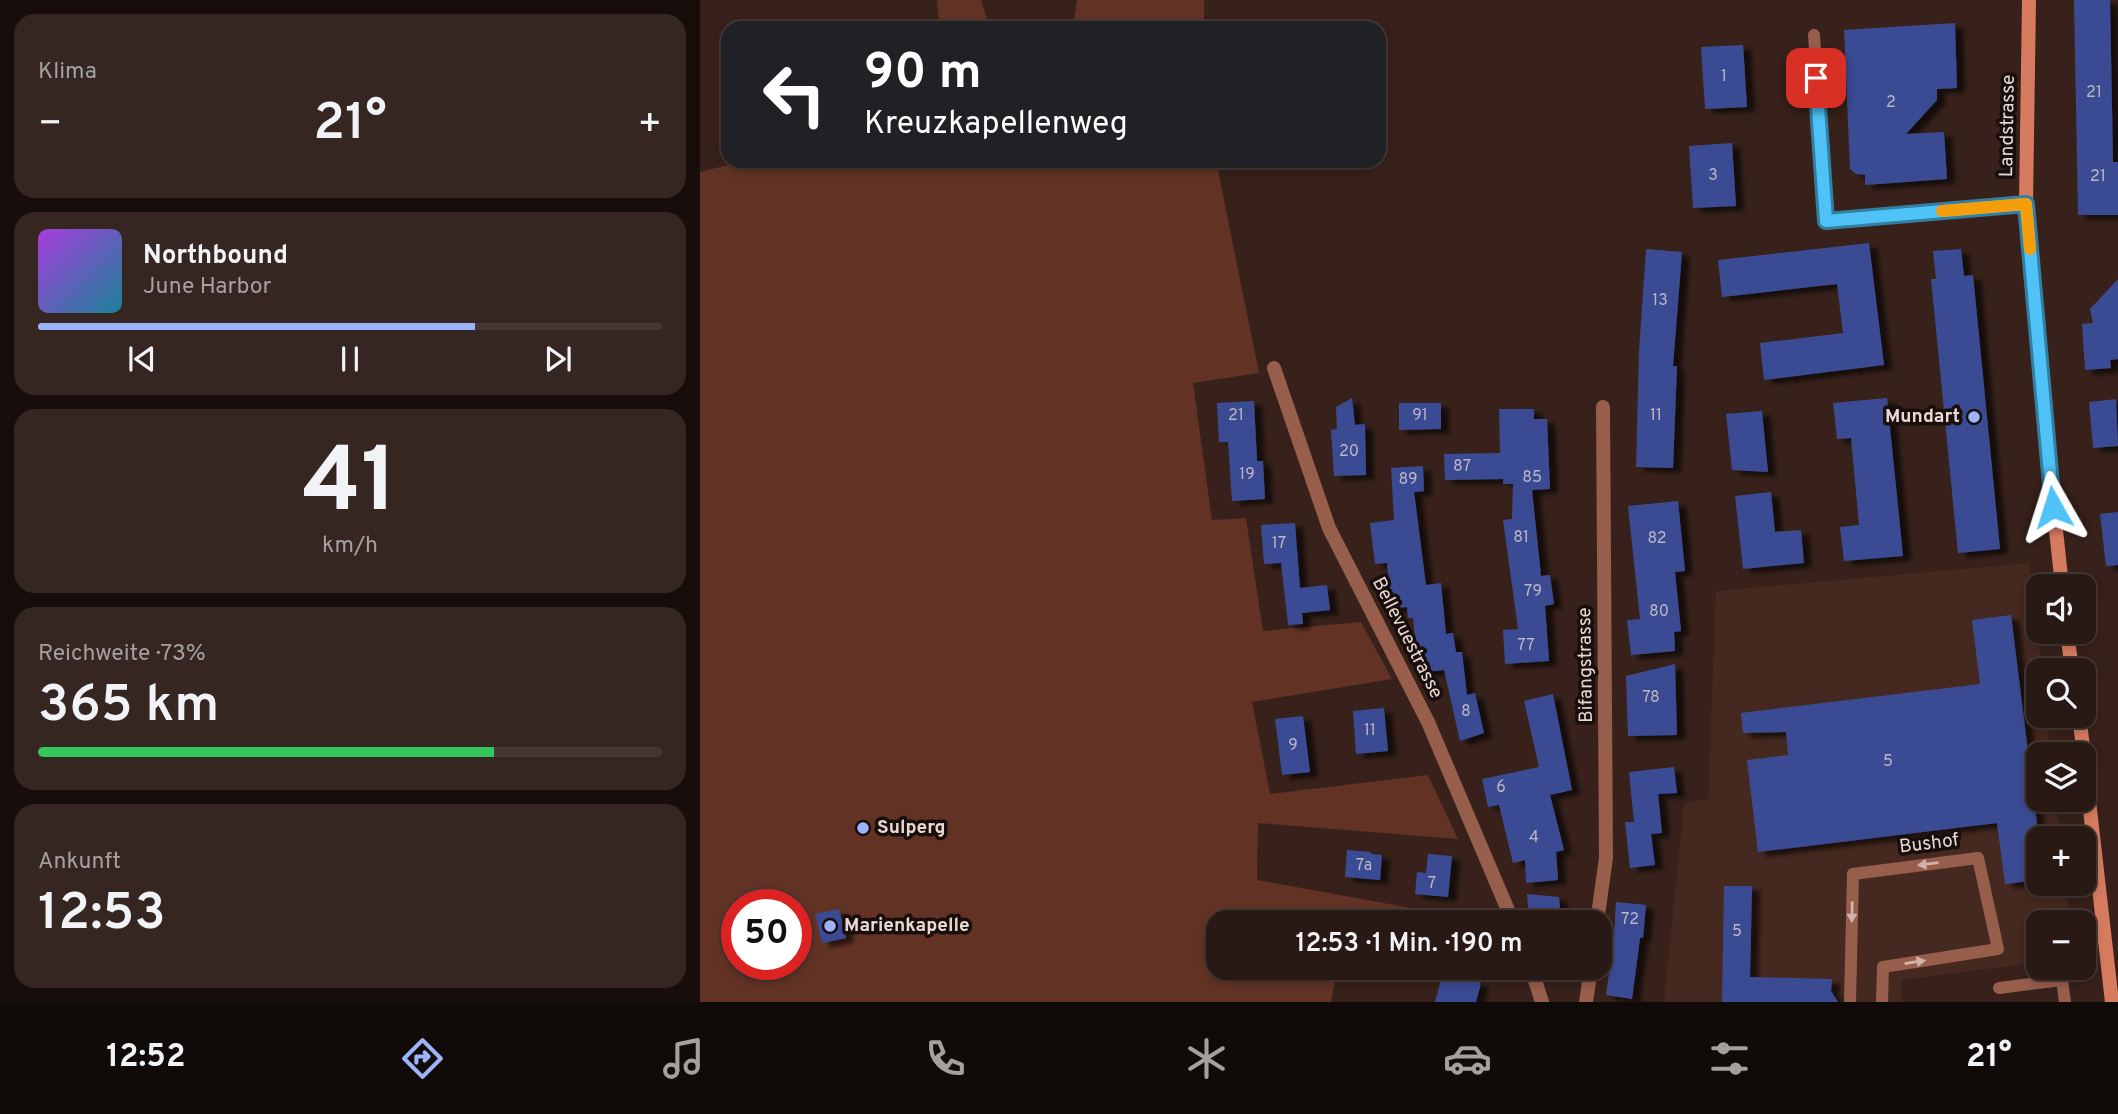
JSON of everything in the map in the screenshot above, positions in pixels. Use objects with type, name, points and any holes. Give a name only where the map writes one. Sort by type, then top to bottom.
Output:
[{"type":"main road","name":"Landstrasse","points":[[2029,0],[2026,204],[2061,574]]},
{"type":"main road","points":[[2090,812],[2112,1002]]},
{"type":"street","name":"Bellevuestrasse","points":[[1274,368],[1329,528],[1428,722],[1508,910]]},
{"type":"street","name":"Bifangstrasse","points":[[1599,910],[1606,858],[1603,407]]},
{"type":"street","points":[[1535,980],[1542,1002]]},
{"type":"street","points":[[1586,1002],[1589,980]]},
{"type":"lane","points":[[1814,35],[1826,221],[2026,204]]},
{"type":"lane","name":"Bushof","points":[[1850,1002],[1853,874],[1978,858],[1998,949],[1883,967],[1882,1002]]},
{"type":"lane","points":[[1999,988],[2062,980],[2065,1002]]},
{"type":"shaded area","points":[[937,0],[981,0],[988,21],[939,21]]},
{"type":"shaded area","points":[[1077,0],[1204,0],[1204,21],[1074,21]]},
{"type":"shaded area","points":[[721,167],[1217,168],[1259,373],[1193,383],[1212,520],[1246,518],[1263,631],[1361,622],[1392,679],[1252,702],[1270,794],[1428,775],[1458,839],[1258,823],[1257,880],[1422,910],[1206,910],[1206,980],[1335,980],[1331,1002],[700,1002],[700,172]]},
{"type":"shaded area","points":[[2029,563],[2030,574],[2026,574],[2026,644],[2039,644],[2041,658],[2026,658],[2026,728],[2048,728],[2050,742],[2026,742],[2026,812],[2058,812],[2059,826],[2026,826],[2026,896],[2067,896],[2069,910],[2026,910],[2026,964],[1902,980],[1902,1002],[1664,1002],[1684,803],[1708,799],[1716,591]]},
{"type":"building","points":[[2074,0],[2110,0],[2113,162],[2118,162],[2118,215],[2078,215]]},
{"type":"building","points":[[1955,23],[1957,88],[1937,89],[1937,100],[1906,134],[1944,132],[1947,179],[1865,185],[1865,175],[1856,174],[1850,169],[1844,30]]},
{"type":"building","points":[[1743,45],[1747,107],[1705,109],[1701,47]]},
{"type":"building","points":[[1732,143],[1736,206],[1693,208],[1689,146]]},
{"type":"building","points":[[1869,243],[1884,365],[1764,380],[1760,343],[1843,333],[1837,284],[1722,297],[1718,260]]},
{"type":"building","points":[[1646,249],[1682,252],[1673,366],[1677,366],[1673,468],[1636,467],[1639,351]]},
{"type":"building","points":[[1961,249],[1964,276],[1973,275],[2000,549],[1958,553],[1931,279],[1936,279],[1933,251]]},
{"type":"building","points":[[2118,279],[2118,359],[2110,360],[2111,368],[2085,370],[2082,324],[2093,323],[2090,309]]},
{"type":"building","points":[[1352,398],[1355,425],[1365,424],[1366,475],[1334,476],[1331,430],[1337,429],[1336,407]]},
{"type":"building","points":[[1887,398],[1903,556],[1844,561],[1840,527],[1859,525],[1851,438],[1837,439],[1833,403]]},
{"type":"building","points":[[2116,399],[2118,446],[2093,448],[2089,402]]},
{"type":"building","points":[[1254,401],[1257,461],[1263,461],[1265,499],[1232,501],[1228,442],[1219,442],[1217,403]]},
{"type":"building","points":[[1399,403],[1441,403],[1441,429],[1399,430]]},
{"type":"building","points":[[1499,409],[1534,409],[1534,419],[1547,419],[1550,489],[1532,490],[1541,576],[1550,575],[1554,604],[1545,606],[1549,661],[1505,664],[1503,630],[1518,629],[1503,520],[1512,519],[1513,484],[1503,484],[1503,479],[1445,480],[1444,454],[1500,453]]},
{"type":"building","points":[[1762,411],[1768,472],[1732,470],[1726,414]]},
{"type":"building","points":[[1423,466],[1424,491],[1414,492],[1426,585],[1441,583],[1446,634],[1453,633],[1456,652],[1462,652],[1467,695],[1475,693],[1484,733],[1460,741],[1444,670],[1419,673],[1413,618],[1408,618],[1407,607],[1391,609],[1387,563],[1375,564],[1370,523],[1394,520],[1391,468]]},
{"type":"building","points":[[1771,492],[1775,532],[1801,530],[1804,563],[1743,569],[1735,496]]},
{"type":"building","points":[[1678,501],[1685,571],[1675,572],[1681,631],[1674,632],[1675,651],[1631,655],[1627,620],[1640,619],[1628,506]]},
{"type":"building","points":[[2118,512],[2118,565],[2106,566],[2100,514]]},
{"type":"building","points":[[1295,523],[1300,588],[1327,585],[1330,610],[1302,613],[1303,624],[1288,625],[1281,563],[1264,564],[1261,525]]},
{"type":"building","points":[[2011,615],[2027,742],[2026,812],[2036,812],[2037,826],[2026,826],[2026,882],[2005,884],[1997,823],[1758,852],[1747,760],[1788,755],[1786,732],[1743,733],[1741,713],[1980,684],[1972,620]]},
{"type":"building","points":[[1675,664],[1677,735],[1628,736],[1626,676]]},
{"type":"building","points":[[1553,694],[1572,790],[1550,795],[1564,850],[1556,852],[1558,880],[1526,883],[1525,860],[1513,863],[1499,805],[1488,807],[1482,779],[1539,767],[1524,701]]},
{"type":"building","points":[[1384,708],[1388,751],[1356,754],[1353,711]]},
{"type":"building","points":[[1303,716],[1310,772],[1282,775],[1275,719]]},
{"type":"building","points":[[1674,767],[1677,793],[1658,794],[1662,833],[1651,834],[1655,865],[1630,868],[1625,822],[1634,822],[1629,772]]},
{"type":"building","points":[[1347,850],[1382,855],[1380,880],[1345,877]]},
{"type":"building","points":[[1428,854],[1452,856],[1448,897],[1415,894],[1417,872],[1426,873]]},
{"type":"building","points":[[1724,886],[1752,886],[1750,977],[1832,979],[1831,991],[1838,1002],[1722,1002]]},
{"type":"building","points":[[1527,894],[1559,897],[1560,910],[1528,910]]},
{"type":"building","points":[[1616,902],[1646,905],[1632,999],[1606,995],[1608,980],[1612,980]]},
{"type":"building","name":"Marienkapelle","points":[[839,909],[846,938],[822,943],[815,914]]},
{"type":"building","points":[[1441,980],[1470,980],[1481,983],[1476,1002],[1435,1002]]},
{"type":"slow traffic","points":[[1942,211],[2026,204],[2030,249]]},
{"type":"place","name":"Mundart","points":[[1974,417]]},
{"type":"place","name":"Sulperg","points":[[863,828]]},
{"type":"place","name":"Marienkapelle","points":[[830,926]]},
{"type":"route","points":[[1816,78],[1826,221],[2026,204],[2053,507]]}]
